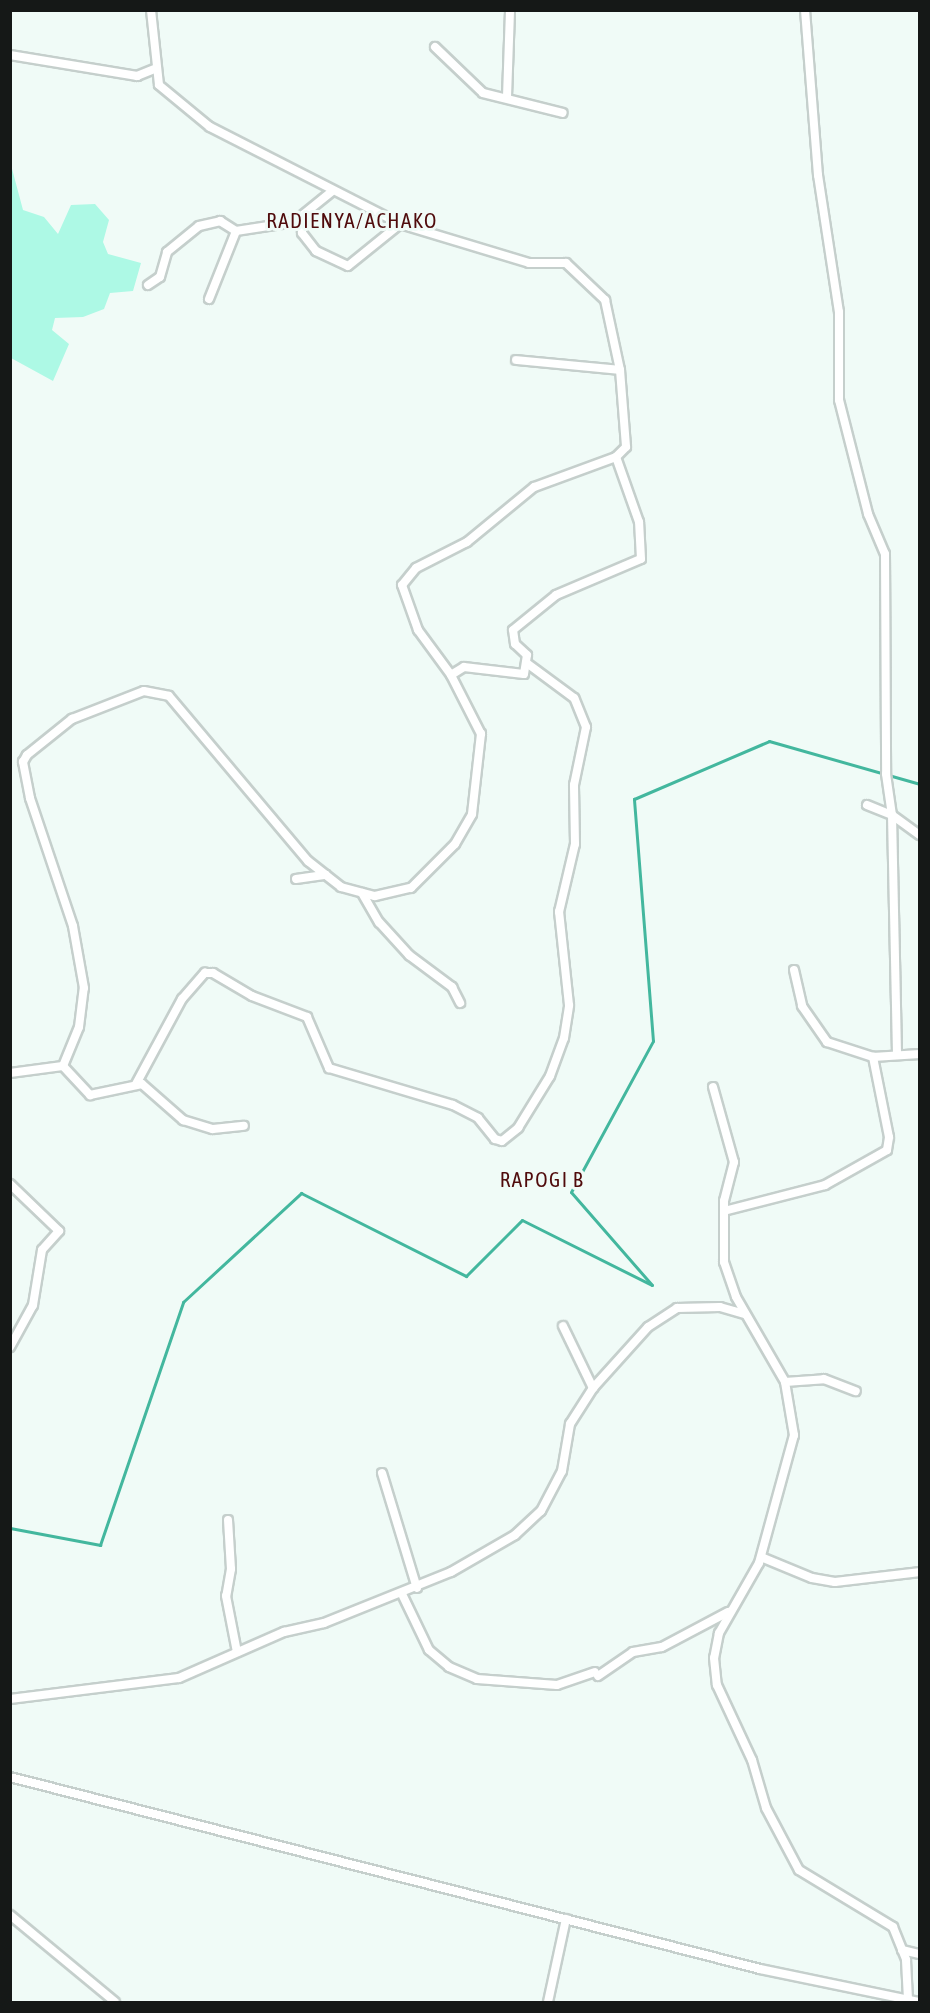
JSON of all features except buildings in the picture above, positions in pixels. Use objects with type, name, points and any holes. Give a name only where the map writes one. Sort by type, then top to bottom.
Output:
[{"type":"street","points":[[151,10],[154,69],[172,100],[210,128],[331,192],[400,224],[529,263],[555,260],[575,267],[605,300],[620,370],[627,443],[616,457],[534,486],[467,542],[416,568],[402,585],[418,630],[465,694],[481,734],[469,825],[411,888],[362,893]]},
{"type":"street","points":[[507,97],[510,10]]},
{"type":"street","points":[[805,10],[818,175],[840,312],[839,400],[868,514],[885,554],[886,774],[892,815],[897,1055]]},
{"type":"street","points":[[435,47],[483,93],[507,97],[563,113]]},
{"type":"street","points":[[10,55],[137,76],[154,69]]},
{"type":"street","points":[[148,285],[159,277],[167,252],[199,226],[220,221],[236,231],[271,229],[300,218],[331,192]]},
{"type":"street","points":[[300,218],[302,232],[316,251],[348,266],[400,224]]},
{"type":"street","points":[[209,299],[236,231]]},
{"type":"street","points":[[516,360],[620,370]]},
{"type":"street","points":[[136,1084],[182,999],[205,973],[213,973],[252,996],[307,1017],[329,1068],[453,1105],[478,1118],[495,1139],[502,1141],[518,1128],[550,1076],[564,1038],[569,1005],[559,912],[575,844],[574,785],[586,727],[574,698],[528,664],[513,630],[556,595],[641,559],[639,522],[616,457]]},
{"type":"street","points":[[451,675],[464,667],[519,676],[528,664]]},
{"type":"street","points":[[63,1066],[79,1027],[84,988],[73,926],[40,831],[23,762],[72,719],[144,691],[169,696],[326,874],[362,893],[379,922],[409,955],[452,987],[460,1003]]},
{"type":"street","points":[[867,805],[892,815],[920,835]]},
{"type":"street","points":[[296,879],[326,874]]},
{"type":"street","points":[[794,970],[802,1006],[816,1033],[873,1057],[920,1054]]},
{"type":"street","points":[[724,1211],[825,1185],[886,1150],[889,1137],[873,1057]]},
{"type":"street","points":[[10,1073],[63,1066]]},
{"type":"street","points":[[63,1066],[90,1095],[136,1084],[199,1126],[244,1126]]},
{"type":"street","points":[[713,1087],[734,1162],[724,1211],[724,1262],[745,1314],[785,1382],[793,1453],[761,1557],[728,1612],[714,1658],[717,1684],[752,1760],[766,1808],[800,1870],[887,1919],[902,1950],[908,2000]]},
{"type":"street","points":[[10,1184],[59,1231],[42,1250],[33,1305],[10,1347]]},
{"type":"street","points":[[10,1699],[179,1678],[237,1652],[417,1588],[515,1535],[541,1511],[562,1471],[570,1424],[593,1388],[669,1312],[720,1307],[745,1314]]},
{"type":"street","points":[[563,1326],[593,1388]]},
{"type":"street","points":[[785,1382],[824,1379],[856,1391]]},
{"type":"street","points":[[382,1473],[417,1588]]},
{"type":"street","points":[[228,1520],[226,1606],[237,1652]]},
{"type":"street","points":[[761,1557],[812,1578],[835,1582],[920,1572]]},
{"type":"street","points":[[402,1594],[429,1650],[449,1667],[477,1679],[557,1686],[596,1674],[633,1652],[662,1647],[728,1612]]},
{"type":"street","points":[[10,1777],[566,1919],[919,2002]]},
{"type":"street","points":[[10,1915],[115,2002]]},
{"type":"street","points":[[548,2002],[566,1919]]},
{"type":"street","points":[[902,1950],[920,1954]]},
{"type":"green space","points":[[11,165],[23,210],[44,217],[58,234],[71,205],[95,204],[109,220],[103,242],[108,254],[141,263],[133,291],[110,293],[104,309],[83,317],[55,318],[52,330],[69,344],[53,381],[11,358]]},
{"type":"waterway","points":[[10,1528],[100,1545],[183,1302],[301,1193],[466,1276],[522,1220],[652,1285],[571,1192],[653,1041],[634,799],[769,741],[920,784]]},
{"type":"district","name":"RADIENYA/ACHAKO","points":[[352,220]]},
{"type":"district","name":"RAPOGI B","points":[[542,1179]]}]
